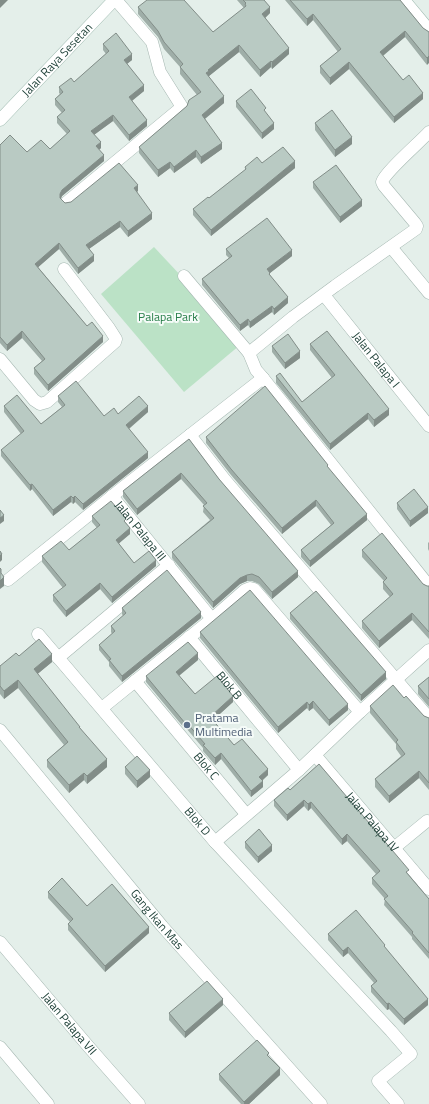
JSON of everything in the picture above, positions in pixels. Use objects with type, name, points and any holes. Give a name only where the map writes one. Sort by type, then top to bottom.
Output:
[{"type":"street","name":"Jalan Raya Sesetan","points":[[0,120],[115,0]]},
{"type":"street","points":[[67,202],[182,107],[160,72],[152,42],[115,0]]},
{"type":"street","points":[[404,0],[429,30]]},
{"type":"street","points":[[249,354],[324,295],[414,231],[417,226],[382,182],[391,170],[429,132]]},
{"type":"street","points":[[391,247],[429,293]]},
{"type":"street","points":[[0,359],[34,400],[40,404],[47,402],[115,342],[116,339],[109,328],[64,269]]},
{"type":"street","points":[[184,276],[249,354],[256,370],[429,586]]},
{"type":"street","name":"Jalan Palapa I","points":[[324,295],[429,426]]},
{"type":"street","name":"Jalan Palapa III","points":[[212,619],[112,496],[263,378]]},
{"type":"street","points":[[190,435],[225,480],[429,718]]},
{"type":"street","points":[[8,580],[112,496]]},
{"type":"street","points":[[58,658],[169,565]]},
{"type":"street","points":[[102,708],[212,619],[245,590],[250,588],[254,589],[360,712]]},
{"type":"street","name":"Blok D","points":[[38,634],[215,842],[299,770],[396,679]]},
{"type":"street","name":"Blok B","points":[[190,637],[299,770]]},
{"type":"street","points":[[396,679],[429,650]]},
{"type":"street","name":"Blok C","points":[[135,681],[246,814]]},
{"type":"street","name":"Gang Ikan Mas","points":[[0,730],[162,926],[321,1104]]},
{"type":"street","name":"Jalan Palapa IV","points":[[315,755],[429,889]]},
{"type":"street","points":[[394,848],[427,821]]},
{"type":"street","points":[[215,842],[392,1031],[411,1054],[378,1081],[398,1104]]},
{"type":"street","name":"Jalan Palapa VII","points":[[0,942],[139,1104]]},
{"type":"street","points":[[0,1047],[48,1104]]},
{"type":"green space","name":"Palapa Park","points":[[154,247],[182,277],[240,345],[184,392],[101,294]]},
{"type":"building","points":[[147,0],[184,0],[213,32],[246,6],[246,3],[243,0],[264,0],[270,7],[262,14],[289,48],[260,70],[239,45],[208,70],[209,71],[206,73],[224,96],[202,115],[222,143],[201,157],[196,150],[174,167],[170,162],[158,170],[139,147],[187,106],[189,100],[201,92],[180,67],[183,64],[164,42],[158,31],[138,7]]},
{"type":"building","points":[[290,0],[400,0],[423,28],[429,32],[429,56],[427,58],[405,31],[380,52],[403,80],[409,75],[423,93],[394,117],[349,62],[330,78],[320,66],[341,49],[313,14],[307,19]]},
{"type":"building","points":[[116,33],[132,54],[124,60],[144,85],[129,97],[147,120],[129,135],[113,115],[91,131],[101,142],[96,146],[104,155],[62,190],[60,198],[65,203],[71,202],[119,163],[138,185],[134,188],[152,213],[128,231],[120,221],[86,245],[94,255],[78,268],[59,243],[35,264],[87,326],[92,322],[103,336],[48,385],[34,368],[45,359],[22,331],[7,345],[0,337],[0,145],[10,135],[27,152],[41,140],[50,149],[70,131],[57,117],[65,110],[55,99],[63,92],[59,87],[71,78],[74,82],[109,51],[103,44]]},
{"type":"building","points":[[251,89],[266,108],[264,110],[274,123],[262,133],[236,101]]},
{"type":"building","points":[[332,110],[352,137],[335,150],[315,123]]},
{"type":"building","points":[[283,147],[295,161],[211,230],[193,209],[246,169],[245,167],[257,157],[262,163]]},
{"type":"building","points":[[336,165],[362,200],[340,217],[313,182]]},
{"type":"building","points":[[267,218],[292,250],[267,269],[270,273],[269,274],[288,297],[274,309],[272,306],[250,322],[248,319],[240,325],[202,279],[232,256],[226,249]]},
{"type":"building","points":[[327,331],[389,409],[374,420],[368,413],[330,444],[276,376],[280,373],[302,402],[335,375],[310,344]]},
{"type":"building","points":[[288,334],[300,351],[285,363],[272,346]]},
{"type":"building","points":[[76,381],[104,416],[114,408],[118,414],[139,396],[148,406],[126,425],[148,452],[83,504],[75,496],[73,498],[71,496],[53,510],[1,450],[24,431],[4,406],[17,395],[41,424],[65,405],[58,396]]},
{"type":"building","points":[[265,386],[328,465],[327,466],[367,514],[310,561],[301,550],[334,523],[316,500],[282,528],[231,469],[206,437]]},
{"type":"building","points":[[189,439],[219,479],[298,571],[272,592],[259,577],[252,574],[240,578],[213,602],[172,552],[214,518],[203,506],[207,503],[181,473],[137,509],[123,491]]},
{"type":"building","points":[[414,489],[428,507],[410,521],[397,503]]},
{"type":"building","points":[[111,501],[126,519],[124,521],[130,528],[116,540],[134,563],[149,551],[156,560],[112,597],[100,583],[66,611],[53,595],[66,585],[42,556],[61,541],[69,550],[100,525],[92,516]]},
{"type":"building","points":[[0,510],[4,515],[0,518]]},
{"type":"building","points":[[382,533],[423,584],[429,586],[429,632],[412,613],[379,641],[362,621],[393,594],[383,582],[387,578],[362,550]]},
{"type":"building","points":[[0,568],[4,577],[0,581]]},
{"type":"building","points":[[167,570],[201,612],[122,676],[109,660],[111,659],[99,645],[115,631],[111,626],[126,613],[122,608]]},
{"type":"building","points":[[250,590],[348,704],[329,720],[313,701],[309,705],[307,702],[278,727],[200,632]]},
{"type":"building","points":[[316,591],[386,672],[361,695],[290,613]]},
{"type":"building","points":[[39,639],[52,654],[34,669],[79,727],[107,759],[87,776],[84,773],[69,785],[47,760],[68,742],[18,680],[4,691],[0,686],[0,666],[16,653],[19,656]]},
{"type":"building","points":[[188,642],[198,653],[176,672],[195,694],[217,676],[233,696],[210,717],[234,745],[242,739],[268,769],[259,777],[263,781],[251,791],[221,753],[215,758],[203,745],[205,744],[186,722],[185,723],[146,676]]},
{"type":"building","points":[[429,677],[429,699],[418,686]]},
{"type":"building","points":[[393,685],[404,698],[406,696],[424,716],[429,718],[429,783],[419,771],[389,796],[375,779],[405,754],[396,742],[398,740],[370,706]]},
{"type":"building","points":[[137,756],[150,770],[137,781],[125,767]]},
{"type":"building","points":[[319,764],[409,870],[406,872],[429,899],[429,953],[384,899],[388,896],[372,878],[380,871],[347,834],[342,839],[311,802],[308,804],[304,800],[287,815],[274,800],[288,788],[290,790]]},
{"type":"building","points":[[259,829],[272,845],[258,857],[245,842]]},
{"type":"building","points":[[62,878],[87,906],[112,884],[149,927],[105,966],[68,924],[73,919],[48,892]]},
{"type":"building","points":[[356,910],[428,999],[404,1019],[389,1003],[387,1004],[371,986],[377,981],[348,947],[343,951],[328,934]]},
{"type":"building","points":[[207,981],[223,999],[185,1032],[169,1013]]},
{"type":"building","points":[[257,1040],[269,1053],[267,1055],[280,1068],[244,1102],[219,1074]]},
{"type":"place","name":"Pratama Multimedia","points":[[187,725]]}]
